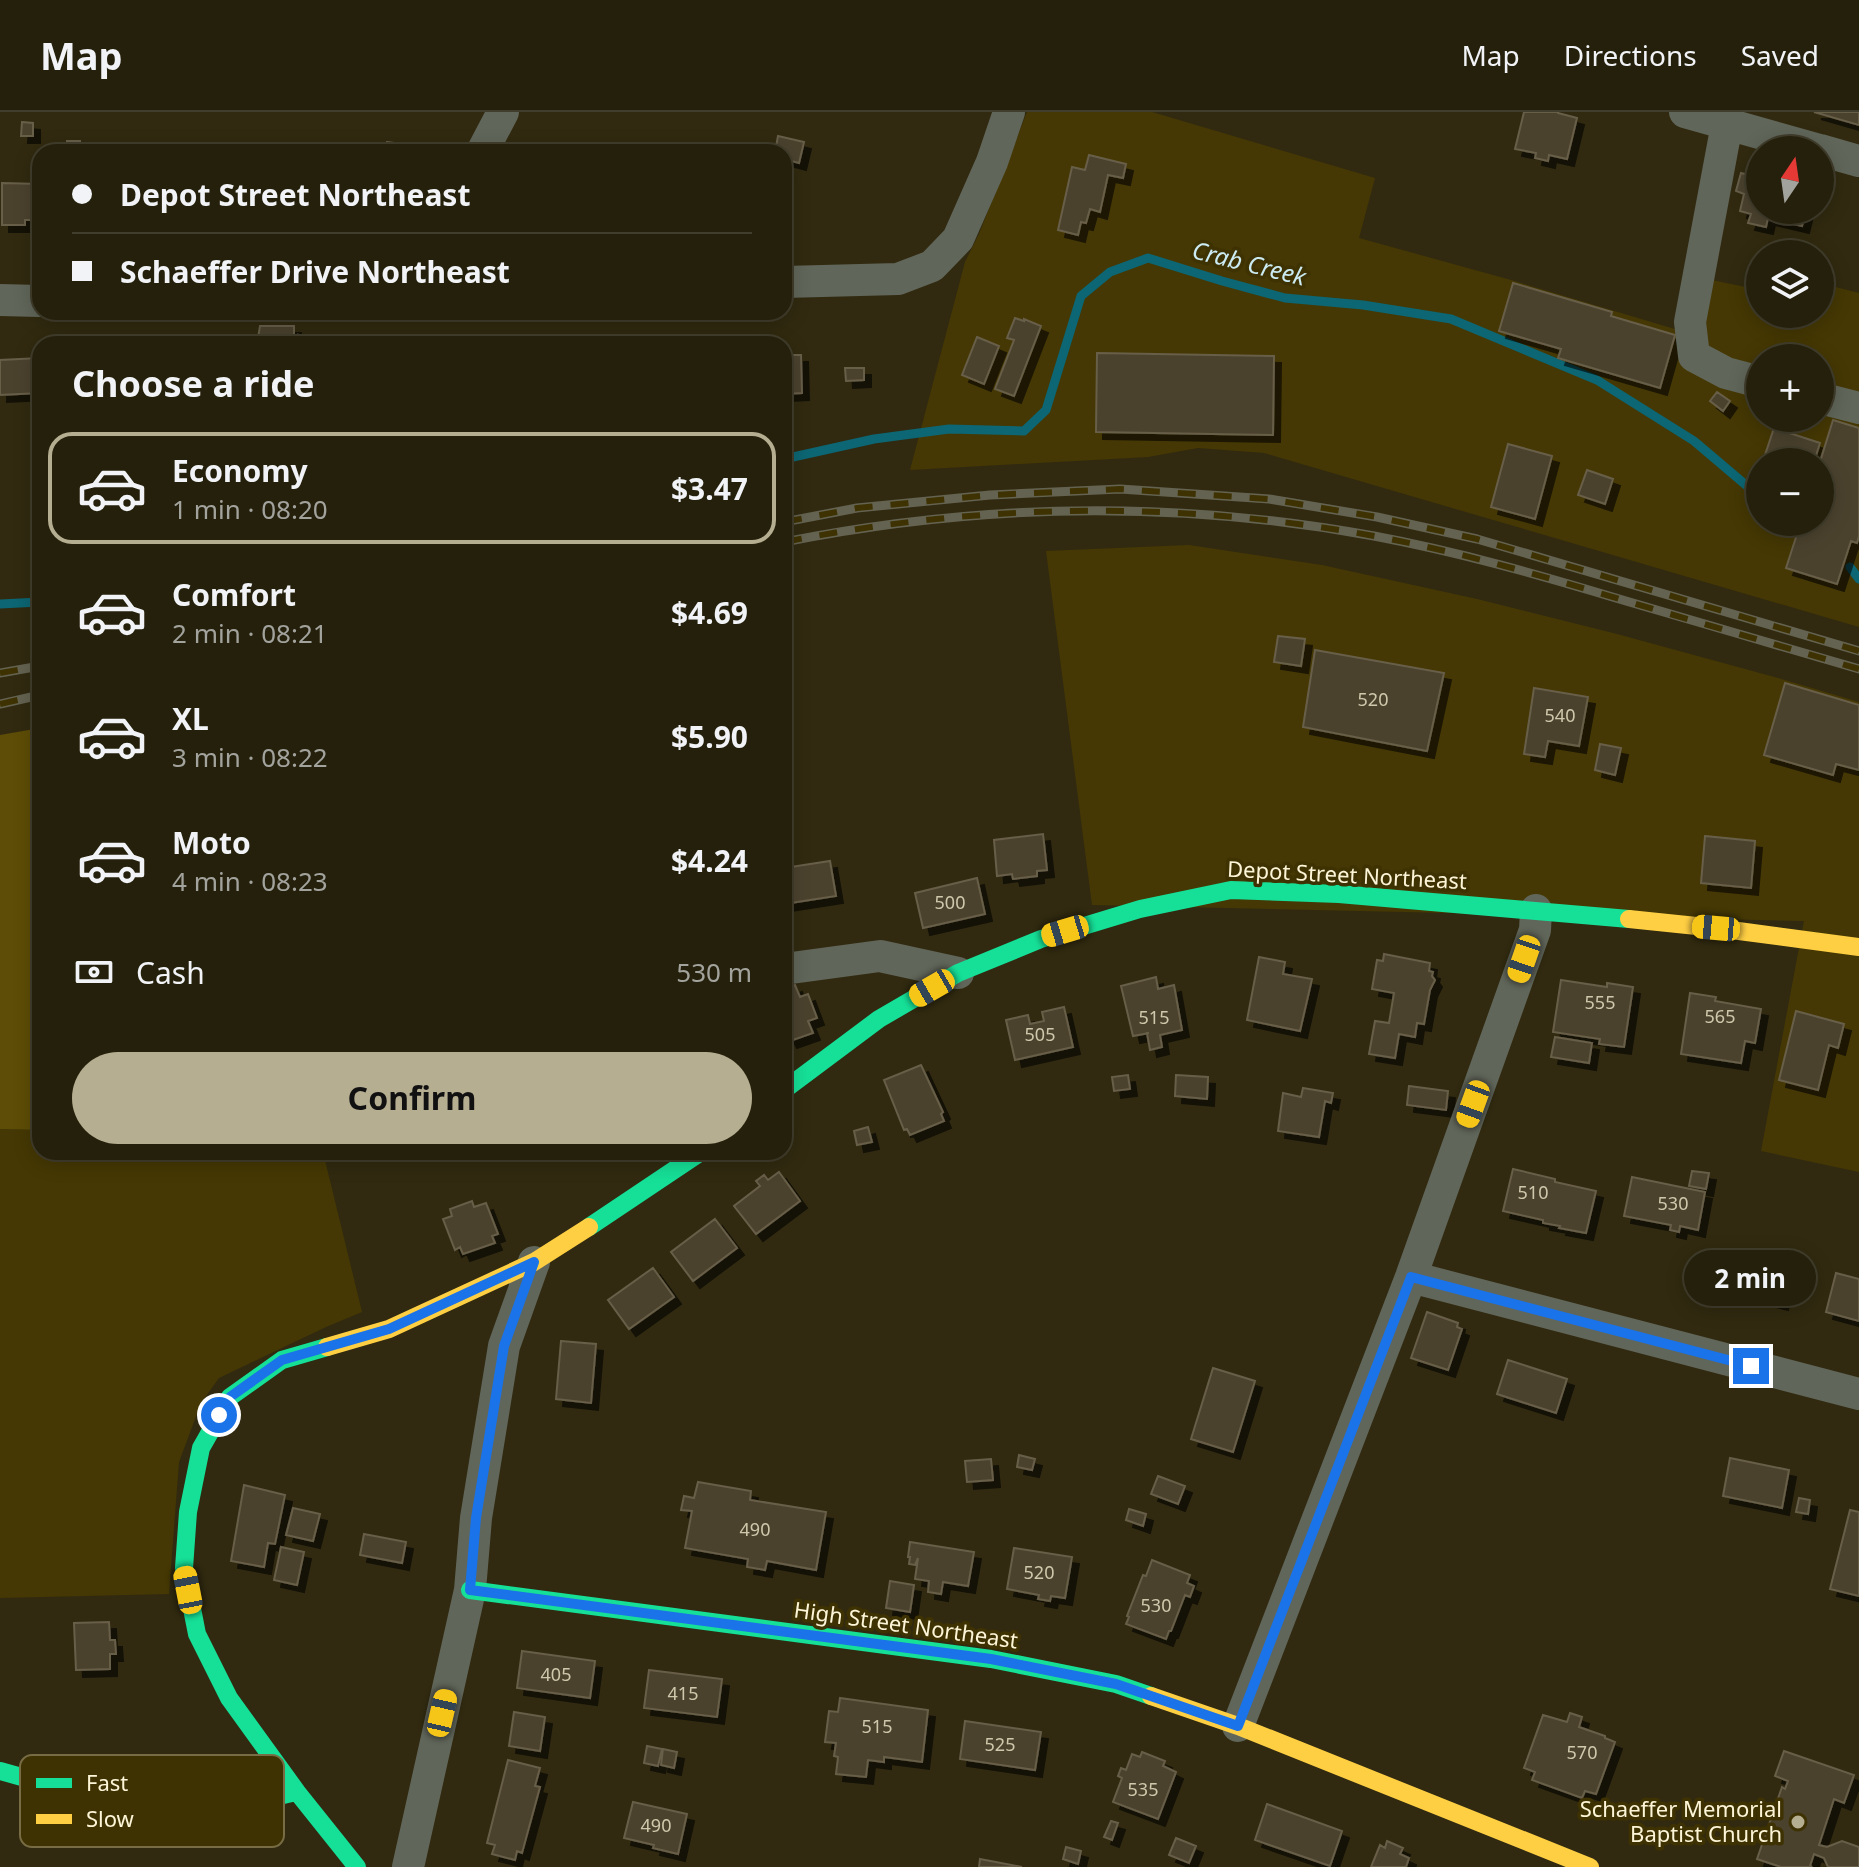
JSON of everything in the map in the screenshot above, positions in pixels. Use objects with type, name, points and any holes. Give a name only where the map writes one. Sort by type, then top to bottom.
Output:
[{"type":"street","points":[[486,144],[503,112]]},
{"type":"street","points":[[792,282],[898,279],[932,266],[958,239],[992,162],[1009,112]]},
{"type":"street","points":[[1685,112],[1769,136]]},
{"type":"street","points":[[1727,124],[1690,322],[1694,356],[1726,373],[1746,378]]},
{"type":"street","points":[[1834,154],[1859,161]]},
{"type":"street","points":[[0,300],[32,301]]},
{"type":"street","points":[[1834,402],[1859,408]]},
{"type":"street","name":"Depot Street Northeast","points":[[792,1084],[879,1019],[958,973],[1069,930],[1140,909],[1231,890],[1339,894],[1536,910],[1716,928],[1859,947]]},
{"type":"street","points":[[1238,1726],[1411,1277],[1535,930],[1536,910]]},
{"type":"street","points":[[792,968],[880,956],[958,973]]},
{"type":"street","points":[[270,1755],[229,1698],[197,1634],[184,1568],[188,1512],[201,1448],[230,1397],[282,1360],[389,1329],[534,1262],[689,1160]]},
{"type":"street","points":[[408,1867],[470,1590],[476,1518],[504,1346],[534,1262]]},
{"type":"street","points":[[1411,1277],[1859,1394]]},
{"type":"street","name":"High Street Northeast","points":[[470,1590],[991,1659],[1116,1684],[1238,1726],[1590,1867]]},
{"type":"street","points":[[0,1771],[20,1776]]},
{"type":"street","points":[[284,1774],[357,1867]]},
{"type":"street","points":[[284,1794],[297,1792]]},
{"type":"shaded area","points":[[1027,112],[1152,112],[1375,178],[1359,238],[1698,336],[1707,279],[1746,287],[1746,328],[1834,328],[1834,287],[1859,293],[1859,627],[1264,453],[1198,448],[1148,457],[910,470],[965,262]]},
{"type":"shaded area","points":[[1189,545],[1322,565],[1477,599],[1617,634],[1859,702],[1859,1172],[1761,1151],[1804,921],[1092,905],[1046,551]]},
{"type":"shaded area","points":[[32,729],[32,1130],[0,1129],[0,735]]},
{"type":"shaded area","points":[[0,1129],[32,1130],[32,1160],[325,1160],[362,1312],[219,1378],[201,1403],[179,1462],[169,1594],[0,1598]]},
{"type":"building","points":[[1524,112],[1558,112],[1577,118],[1567,159],[1549,155],[1548,161],[1535,158],[1536,153],[1515,149]]},
{"type":"building","points":[[1814,112],[1859,112],[1859,125]]},
{"type":"building","points":[[22,122],[33,123],[33,136],[21,136]]},
{"type":"building","points":[[778,136],[804,142],[799,163],[792,161],[792,144],[776,144]]},
{"type":"building","points":[[1089,155],[1126,164],[1123,178],[1108,175],[1100,212],[1090,209],[1086,223],[1081,222],[1078,235],[1058,230],[1072,167],[1085,170]]},
{"type":"building","points":[[1741,173],[1746,174],[1746,213],[1740,211],[1744,194],[1736,191]]},
{"type":"building","points":[[2,183],[32,184],[32,220],[25,220],[25,225],[2,225]]},
{"type":"building","points":[[1513,283],[1612,312],[1611,316],[1675,335],[1660,388],[1558,358],[1561,349],[1499,331]]},
{"type":"building","points":[[1015,318],[1041,326],[1014,396],[995,389],[1014,340],[1007,338]]},
{"type":"building","points":[[260,326],[294,326],[294,336],[258,336]]},
{"type":"building","points":[[977,337],[999,346],[984,384],[962,375]]},
{"type":"building","points":[[1097,353],[1274,356],[1273,435],[1096,432]]},
{"type":"building","points":[[792,355],[801,355],[802,393],[792,394]]},
{"type":"building","points":[[32,358],[32,393],[0,395],[0,360]]},
{"type":"building","points":[[845,368],[864,368],[864,380],[846,381]]},
{"type":"building","points":[[1717,392],[1730,401],[1723,411],[1710,401]]},
{"type":"building","points":[[1834,420],[1859,428],[1859,536],[1857,543],[1851,541],[1837,584],[1786,568],[1796,536],[1834,536],[1834,448],[1824,448],[1829,432],[1834,432]]},
{"type":"building","points":[[1773,432],[1786,432],[1820,443],[1818,448],[1767,448]]},
{"type":"building","points":[[1508,444],[1552,456],[1535,519],[1491,507]]},
{"type":"building","points":[[1587,470],[1613,479],[1605,504],[1578,495]]},
{"type":"building","points":[[1278,636],[1305,639],[1301,666],[1274,662]]},
{"type":"building","points":[[1315,650],[1444,673],[1427,751],[1303,727]]},
{"type":"building","points":[[1785,683],[1859,705],[1859,770],[1836,764],[1833,775],[1764,755]]},
{"type":"building","points":[[1534,688],[1588,697],[1579,746],[1548,741],[1545,757],[1524,754]]},
{"type":"building","points":[[1600,744],[1621,748],[1615,775],[1595,770]]},
{"type":"building","points":[[1043,834],[1047,870],[1037,871],[1037,876],[1013,879],[1012,874],[997,876],[994,840]]},
{"type":"building","points":[[1705,836],[1755,841],[1751,888],[1701,883]]},
{"type":"building","points":[[830,861],[836,896],[792,903],[792,867]]},
{"type":"building","points":[[977,878],[985,914],[923,928],[915,893]]},
{"type":"building","points":[[1384,954],[1430,963],[1429,971],[1433,972],[1435,980],[1430,990],[1424,1024],[1417,1023],[1415,1037],[1399,1034],[1395,1058],[1369,1054],[1375,1021],[1389,1023],[1394,993],[1372,989],[1377,960],[1383,961]]},
{"type":"building","points":[[1259,957],[1285,962],[1283,974],[1312,979],[1300,1031],[1247,1020]]},
{"type":"building","points":[[1156,977],[1158,989],[1174,985],[1182,1030],[1160,1035],[1162,1047],[1150,1050],[1147,1033],[1133,1036],[1121,986]]},
{"type":"building","points":[[1561,980],[1607,987],[1607,983],[1633,987],[1624,1047],[1599,1044],[1600,1039],[1553,1032]]},
{"type":"building","points":[[795,985],[800,997],[808,994],[817,1018],[808,1021],[813,1033],[792,1040],[792,986]]},
{"type":"building","points":[[1690,993],[1761,1009],[1755,1043],[1745,1041],[1741,1063],[1681,1054]]},
{"type":"building","points":[[1064,1007],[1073,1047],[1015,1060],[1006,1020],[1028,1015],[1030,1024],[1044,1021],[1042,1012]]},
{"type":"building","points":[[1796,1011],[1844,1024],[1838,1048],[1829,1045],[1818,1090],[1779,1080]]},
{"type":"building","points":[[1555,1037],[1592,1043],[1589,1063],[1551,1057]]},
{"type":"building","points":[[921,1065],[943,1112],[944,1121],[910,1135],[907,1129],[904,1130],[884,1080]]},
{"type":"building","points":[[1128,1075],[1130,1089],[1114,1091],[1112,1077]]},
{"type":"building","points":[[1176,1075],[1208,1077],[1207,1099],[1175,1096]]},
{"type":"building","points":[[1409,1086],[1448,1091],[1446,1110],[1407,1105]]},
{"type":"building","points":[[1303,1088],[1333,1093],[1331,1103],[1325,1101],[1319,1137],[1278,1131],[1283,1093],[1301,1097]]},
{"type":"building","points":[[868,1127],[872,1142],[857,1145],[854,1131]]},
{"type":"building","points":[[1513,1169],[1596,1191],[1586,1233],[1503,1211]]},
{"type":"building","points":[[1692,1171],[1709,1173],[1706,1189],[1689,1186]]},
{"type":"building","points":[[779,1172],[800,1201],[756,1234],[734,1206],[760,1186],[756,1181],[764,1175],[768,1180]]},
{"type":"building","points":[[1632,1177],[1705,1192],[1698,1230],[1680,1226],[1679,1232],[1670,1230],[1671,1225],[1624,1216]]},
{"type":"building","points":[[472,1201],[474,1207],[486,1203],[498,1234],[492,1236],[495,1243],[463,1254],[460,1247],[455,1250],[443,1219],[452,1216],[450,1209]]},
{"type":"building","points":[[715,1219],[737,1248],[693,1281],[671,1252]]},
{"type":"building","points":[[1746,1254],[1790,1264],[1781,1303],[1737,1292]]},
{"type":"building","points":[[653,1268],[674,1297],[629,1329],[608,1300]]},
{"type":"building","points":[[1836,1273],[1859,1279],[1859,1321],[1826,1312]]},
{"type":"building","points":[[1427,1312],[1458,1323],[1457,1327],[1462,1329],[1448,1370],[1411,1358]]},
{"type":"building","points":[[561,1341],[596,1344],[591,1403],[556,1399]]},
{"type":"building","points":[[1508,1360],[1567,1379],[1556,1413],[1497,1394]]},
{"type":"building","points":[[1213,1368],[1255,1381],[1233,1452],[1191,1439]]},
{"type":"building","points":[[1019,1455],[1035,1459],[1032,1470],[1017,1467]]},
{"type":"building","points":[[1730,1458],[1789,1470],[1782,1508],[1723,1496]]},
{"type":"building","points":[[991,1459],[993,1480],[967,1482],[965,1461]]},
{"type":"building","points":[[1158,1476],[1185,1486],[1178,1504],[1151,1494]]},
{"type":"building","points":[[698,1482],[751,1491],[750,1500],[826,1512],[816,1570],[767,1561],[765,1570],[747,1567],[748,1559],[685,1548],[692,1511],[681,1510],[684,1496],[694,1498]]},
{"type":"building","points":[[244,1485],[285,1495],[275,1544],[268,1543],[264,1567],[231,1561]]},
{"type":"building","points":[[1799,1498],[1810,1500],[1808,1514],[1796,1512]]},
{"type":"building","points":[[293,1508],[320,1514],[313,1541],[286,1535]]},
{"type":"building","points":[[1129,1509],[1146,1514],[1143,1526],[1126,1520]]},
{"type":"building","points":[[1850,1510],[1859,1512],[1859,1596],[1830,1589]]},
{"type":"building","points":[[364,1534],[406,1542],[402,1563],[360,1555]]},
{"type":"building","points":[[910,1542],[974,1552],[968,1586],[943,1582],[941,1594],[928,1592],[929,1581],[915,1579],[918,1558],[915,1565],[909,1564]]},
{"type":"building","points":[[281,1547],[304,1552],[297,1585],[274,1580]]},
{"type":"building","points":[[1014,1548],[1072,1557],[1065,1598],[1051,1596],[1050,1601],[1038,1599],[1039,1595],[1007,1589]]},
{"type":"building","points":[[1152,1560],[1190,1575],[1187,1583],[1194,1586],[1190,1597],[1185,1595],[1166,1639],[1126,1624],[1143,1575],[1146,1576]]},
{"type":"building","points":[[890,1581],[914,1585],[910,1612],[886,1608]]},
{"type":"building","points":[[109,1622],[110,1640],[115,1640],[116,1654],[110,1654],[110,1669],[76,1670],[74,1623]]},
{"type":"building","points":[[522,1651],[595,1661],[590,1698],[517,1688]]},
{"type":"building","points":[[649,1670],[722,1679],[717,1717],[644,1708]]},
{"type":"building","points":[[840,1698],[928,1710],[922,1762],[884,1757],[884,1762],[868,1760],[866,1777],[836,1774],[836,1743],[825,1742],[829,1711],[838,1712]]},
{"type":"building","points":[[514,1712],[545,1717],[540,1751],[509,1746]]},
{"type":"building","points":[[1570,1713],[1582,1717],[1579,1727],[1615,1742],[1596,1794],[1585,1791],[1582,1798],[1532,1780],[1535,1772],[1524,1768],[1543,1715],[1567,1722]]},
{"type":"building","points":[[965,1721],[1041,1732],[1035,1770],[960,1759]]},
{"type":"building","points":[[647,1746],[662,1749],[658,1766],[644,1763]]},
{"type":"building","points":[[663,1749],[677,1752],[674,1768],[661,1765]]},
{"type":"building","name":"Schaeffer Memorial Baptist Church","points":[[1784,1751],[1854,1775],[1844,1803],[1834,1799],[1819,1845],[1827,1847],[1842,1841],[1859,1847],[1859,1867],[1828,1867],[1824,1858],[1814,1854],[1812,1867],[1781,1867],[1757,1859],[1782,1787],[1785,1789],[1788,1781],[1775,1776]]},
{"type":"building","points":[[1142,1752],[1165,1761],[1163,1766],[1176,1772],[1158,1819],[1113,1802],[1122,1778],[1118,1776],[1121,1768],[1126,1770],[1132,1754],[1140,1757]]},
{"type":"building","points":[[508,1760],[540,1768],[535,1786],[540,1787],[522,1853],[517,1851],[515,1860],[492,1854],[495,1845],[487,1843]]},
{"type":"building","points":[[633,1802],[687,1814],[678,1854],[624,1838]]},
{"type":"building","points":[[1267,1804],[1342,1831],[1330,1866],[1255,1840]]},
{"type":"building","points":[[1111,1821],[1118,1823],[1112,1840],[1104,1837]]},
{"type":"building","points":[[1176,1838],[1196,1846],[1189,1863],[1169,1855]]},
{"type":"building","points":[[1387,1841],[1403,1848],[1400,1854],[1409,1858],[1406,1867],[1371,1867],[1380,1845],[1385,1848]]},
{"type":"building","points":[[1066,1847],[1081,1851],[1078,1864],[1063,1859]]},
{"type":"building","points":[[980,1859],[1022,1867],[979,1867]]},
{"type":"waterway","name":"Crab Creek","points":[[792,457],[874,439],[949,429],[1024,431],[1046,410],[1081,296],[1110,272],[1148,258],[1285,298],[1363,305],[1451,319],[1597,380],[1694,441],[1746,485]]},
{"type":"waterway","name":"Crab Creek","points":[[1850,567],[1859,579]]},
{"type":"waterway","name":"Crab Creek","points":[[0,604],[32,602]]},
{"type":"railway","points":[[792,520],[857,508],[990,495],[1120,489],[1269,499],[1377,517],[1477,539],[1859,651]]},
{"type":"railway","points":[[792,541],[858,529],[1005,513],[1153,512],[1300,524],[1406,542],[1501,565],[1859,669]]},
{"type":"railway","points":[[0,673],[32,667]]},
{"type":"railway","points":[[0,704],[32,697]]},
{"type":"traffic: fast","points":[[792,1084],[879,1019],[958,973],[1041,939],[1140,909],[1231,890],[1339,894],[1629,919]]},
{"type":"traffic: fast","points":[[589,1227],[689,1160]]},
{"type":"traffic: fast","points":[[270,1755],[229,1698],[197,1634],[184,1568],[188,1512],[201,1448],[230,1397],[282,1360],[327,1347]]},
{"type":"traffic: fast","points":[[470,1590],[991,1659],[1116,1684],[1151,1696]]},
{"type":"traffic: fast","points":[[0,1771],[20,1776]]},
{"type":"traffic: fast","points":[[284,1774],[357,1867]]},
{"type":"traffic: fast","points":[[284,1795],[297,1792]]},
{"type":"traffic: slow","points":[[1629,919],[1859,947]]},
{"type":"traffic: slow","points":[[327,1347],[389,1329],[534,1262],[589,1227]]},
{"type":"traffic: slow","points":[[1151,1696],[1238,1726],[1590,1867]]},
{"type":"place","name":"Schaeffer Memorial Baptist Church","points":[[1798,1822]]},
{"type":"route","points":[[219,1415],[230,1397],[282,1360],[389,1329],[534,1262],[504,1346],[476,1518],[470,1590],[991,1659],[1116,1684],[1238,1726],[1411,1277],[1751,1366]]}]
